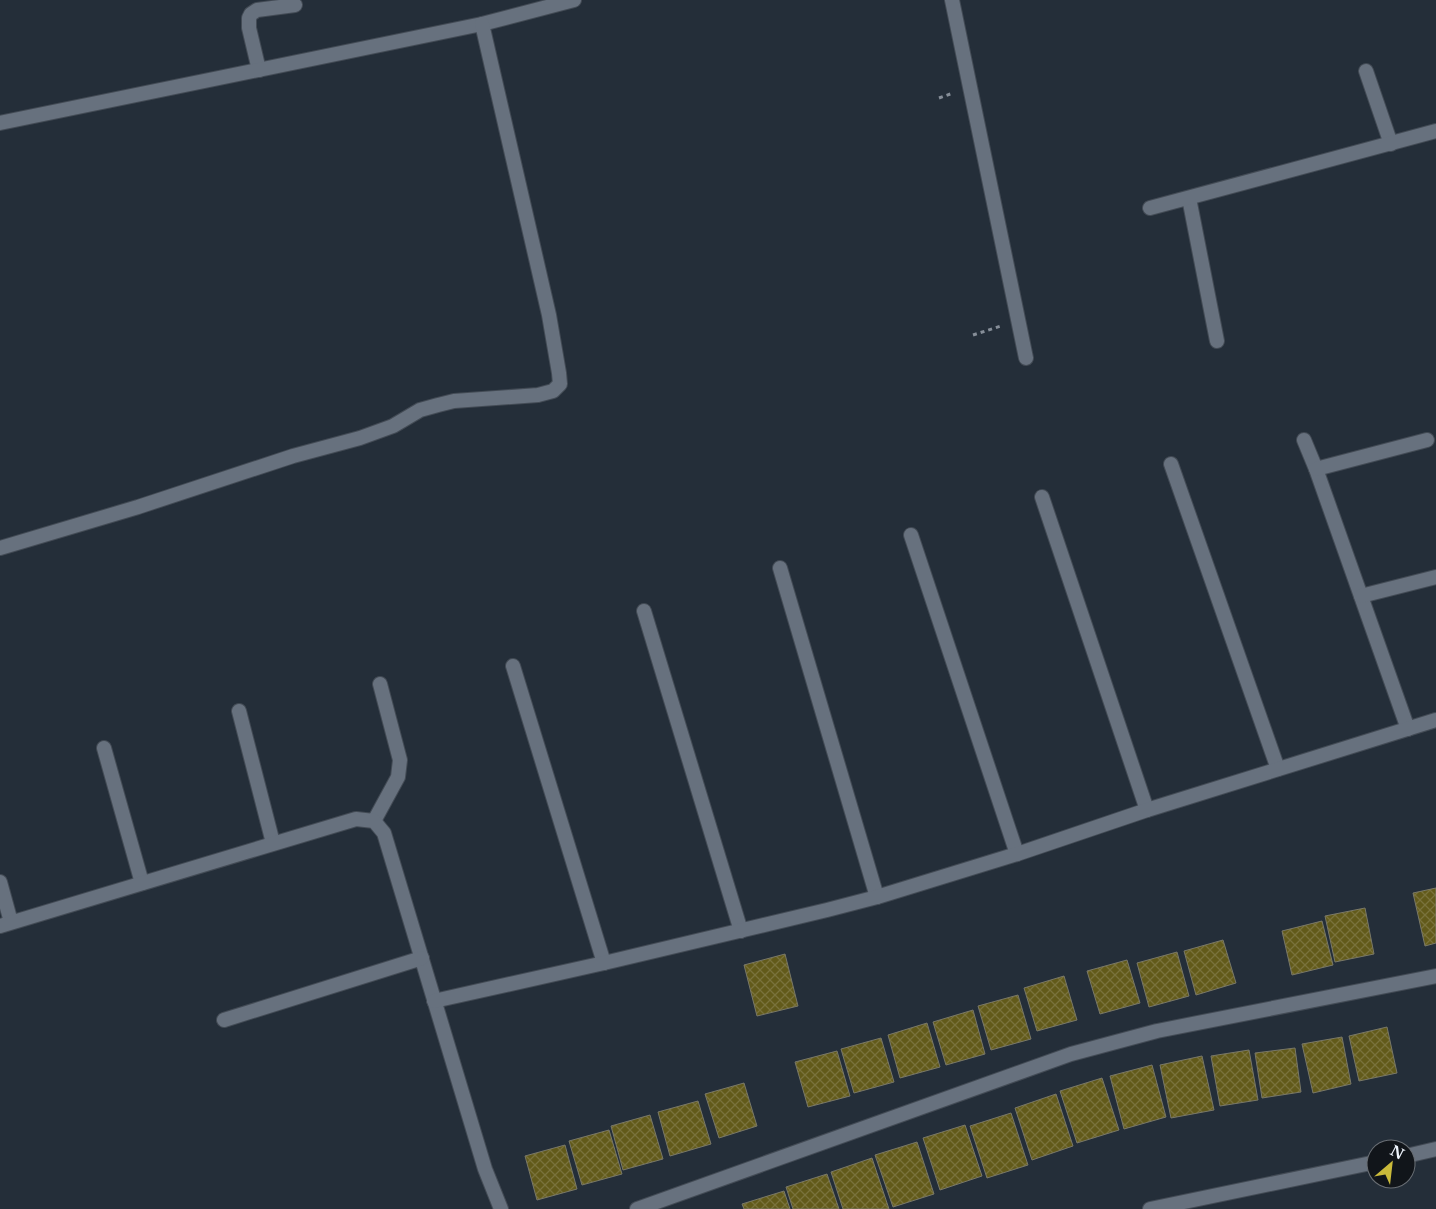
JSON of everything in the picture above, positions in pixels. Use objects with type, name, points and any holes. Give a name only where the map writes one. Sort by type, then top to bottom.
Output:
[{"type":"street","points":[[0,123],[482,24],[574,0]]},
{"type":"street","points":[[952,0],[1026,358]]},
{"type":"street","points":[[259,70],[250,28],[249,18],[251,14],[257,10],[295,5]]},
{"type":"street","points":[[0,548],[148,504],[293,456],[360,438],[393,426],[420,410],[438,404],[454,401],[538,396],[553,391],[560,384],[549,314],[482,24]]},
{"type":"street","points":[[1366,71],[1391,144]]},
{"type":"street","points":[[1150,208],[1436,132]]},
{"type":"street","points":[[1189,198],[1217,341]]},
{"type":"street","points":[[1304,440],[1408,729]]},
{"type":"street","points":[[1316,469],[1427,440]]},
{"type":"street","points":[[1171,464],[1278,769]]},
{"type":"street","points":[[1042,497],[1147,810]]},
{"type":"street","points":[[911,535],[1017,854]]},
{"type":"street","points":[[780,568],[878,897]]},
{"type":"street","points":[[1361,596],[1436,577]]},
{"type":"street","points":[[644,611],[741,931]]},
{"type":"street","points":[[513,666],[604,963]]},
{"type":"street","points":[[374,821],[398,777],[400,760],[380,684]]},
{"type":"street","points":[[239,711],[273,843]]},
{"type":"street","points":[[434,1001],[741,931],[878,897],[1017,854],[1147,810],[1436,720]]},
{"type":"street","points":[[104,748],[142,883]]},
{"type":"street","points":[[0,882],[6,924],[356,819],[374,821],[384,833],[472,1128],[485,1169],[501,1209]]},
{"type":"street","points":[[224,1020],[422,958]]},
{"type":"street","points":[[637,1209],[1062,1057],[1109,1043],[1157,1031],[1436,976]]},
{"type":"street","points":[[1416,1154],[1436,1149]]},
{"type":"street","points":[[1150,1209],[1366,1164]]},
{"type":"path","points":[[973,335],[1018,320]]},
{"type":"building","points":[[1436,888],[1436,943],[1425,946],[1413,893]]},
{"type":"building","points":[[1365,908],[1374,954],[1335,962],[1325,916]]},
{"type":"building","points":[[1322,921],[1333,965],[1292,975],[1282,931]]},
{"type":"building","points":[[1223,940],[1236,983],[1196,995],[1184,951]]},
{"type":"building","points":[[1177,952],[1189,996],[1149,1007],[1137,963]]},
{"type":"building","points":[[785,954],[798,1006],[757,1016],[744,965]]},
{"type":"building","points":[[1127,960],[1140,1003],[1100,1014],[1087,971]]},
{"type":"building","points":[[1064,976],[1077,1020],[1037,1031],[1024,988]]},
{"type":"building","points":[[1018,995],[1031,1039],[991,1050],[978,1006]]},
{"type":"building","points":[[973,1010],[985,1054],[946,1065],[933,1022]]},
{"type":"building","points":[[927,1023],[940,1067],[900,1078],[888,1035]]},
{"type":"building","points":[[1387,1027],[1397,1073],[1359,1081],[1349,1036]]},
{"type":"building","points":[[1342,1037],[1351,1084],[1313,1093],[1302,1044]]},
{"type":"building","points":[[881,1038],[894,1082],[854,1093],[841,1049]]},
{"type":"building","points":[[1295,1048],[1301,1092],[1262,1098],[1255,1053]]},
{"type":"building","points":[[1249,1050],[1258,1100],[1220,1106],[1211,1056]]},
{"type":"building","points":[[837,1051],[850,1096],[808,1107],[795,1062]]},
{"type":"building","points":[[1202,1056],[1214,1110],[1171,1118],[1160,1065]]},
{"type":"building","points":[[1152,1065],[1166,1117],[1124,1129],[1110,1076]]},
{"type":"building","points":[[1102,1078],[1119,1130],[1077,1143],[1060,1091]]},
{"type":"building","points":[[744,1083],[757,1126],[719,1138],[705,1094]]},
{"type":"building","points":[[1056,1094],[1073,1146],[1032,1160],[1015,1108]]},
{"type":"building","points":[[698,1101],[711,1144],[670,1156],[658,1112]]},
{"type":"building","points":[[1011,1113],[1028,1165],[987,1178],[970,1126]]},
{"type":"building","points":[[650,1115],[663,1159],[623,1170],[611,1126]]},
{"type":"building","points":[[965,1125],[982,1176],[940,1190],[923,1138]]},
{"type":"building","points":[[609,1130],[622,1174],[582,1185],[569,1141]]},
{"type":"building","points":[[917,1142],[934,1194],[893,1207],[875,1155]]},
{"type":"building","points":[[565,1145],[577,1189],[537,1200],[525,1156]]},
{"type":"building","points":[[872,1158],[889,1209],[843,1209],[831,1172]]},
{"type":"building","points":[[827,1174],[839,1209],[793,1209],[786,1187]]},
{"type":"building","points":[[784,1191],[790,1209],[744,1209],[742,1204]]}]
